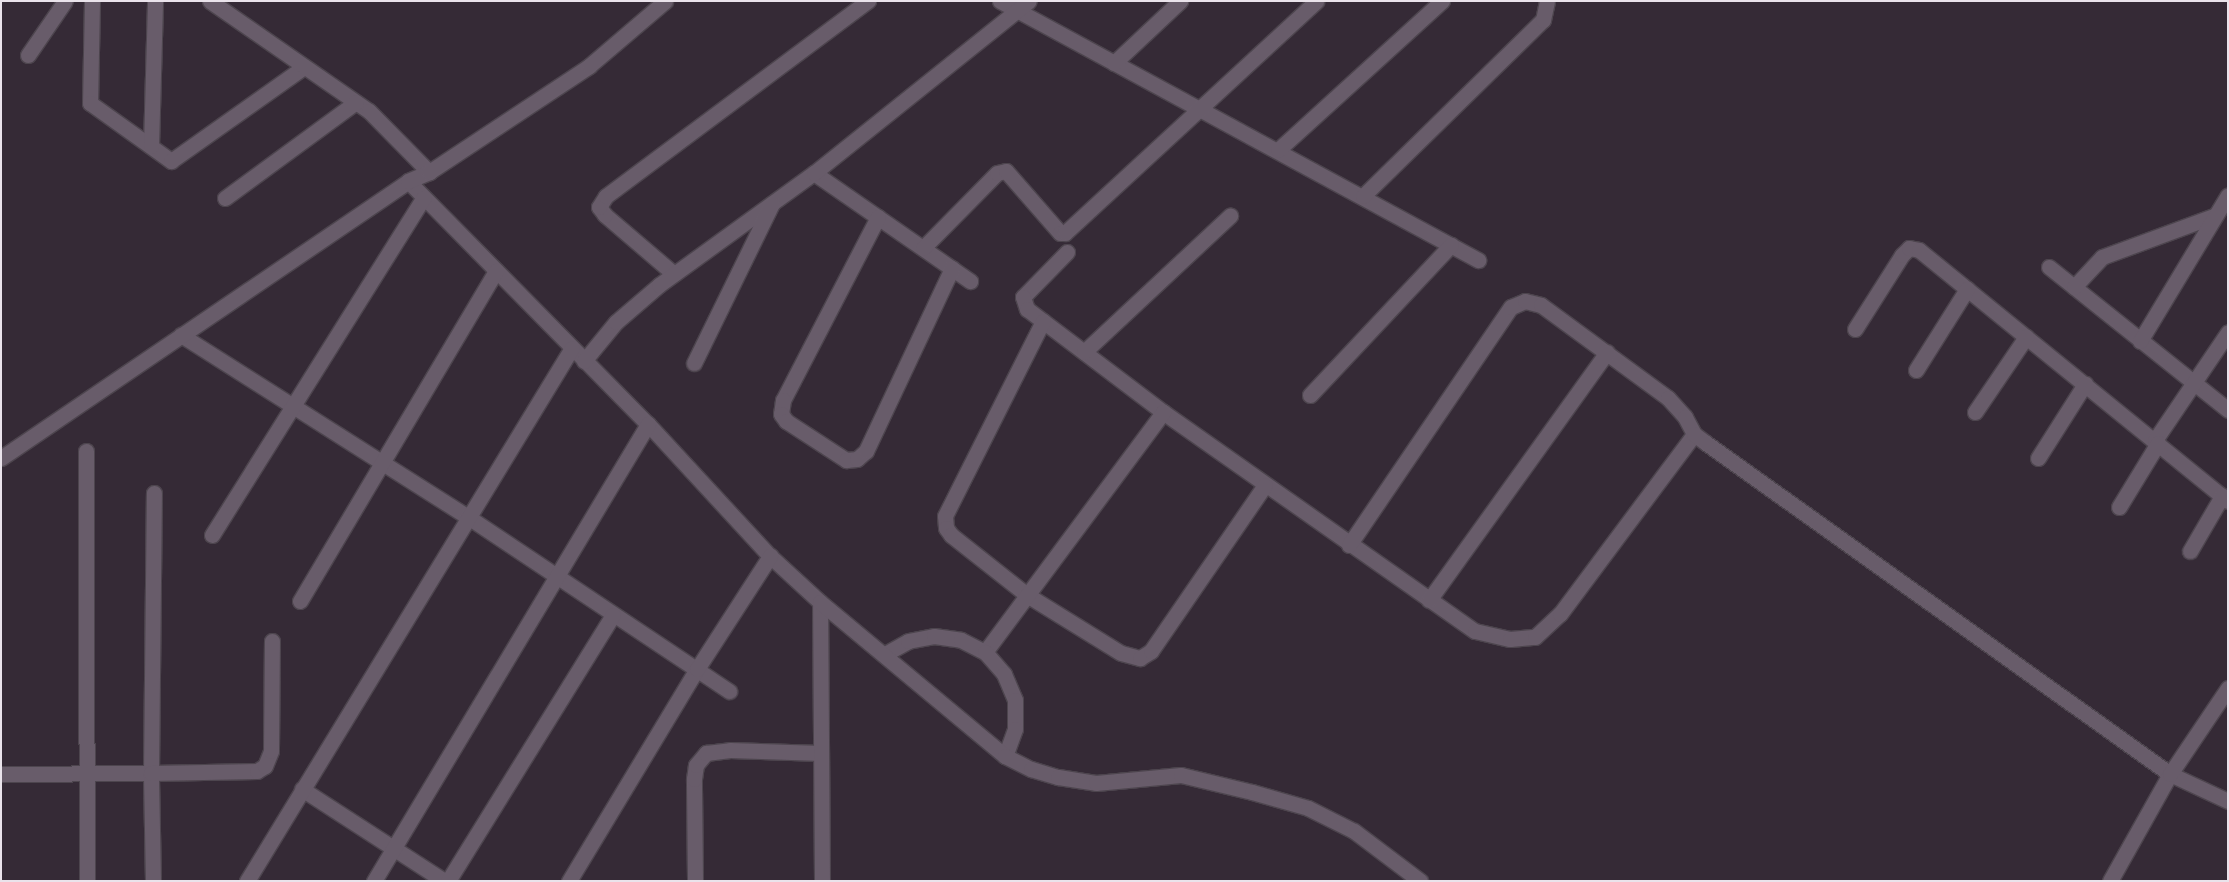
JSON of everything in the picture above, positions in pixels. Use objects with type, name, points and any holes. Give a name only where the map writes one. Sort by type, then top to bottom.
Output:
[{"type":"street","points":[[28,55],[65,1]]},
{"type":"street","points":[[92,1],[90,103],[171,161],[304,67]]},
{"type":"street","points":[[151,146],[155,1]]},
{"type":"street","points":[[210,1],[369,111],[429,172]]},
{"type":"street","points":[[1,458],[408,181],[429,172],[589,66],[665,1]]},
{"type":"street","points":[[674,274],[605,215],[599,207],[606,196],[868,1]]},
{"type":"street","points":[[1000,1],[1017,12],[1200,107],[1478,260]]},
{"type":"street","points":[[584,361],[616,322],[674,274],[814,173],[1029,1]]},
{"type":"street","points":[[1114,62],[1180,1]]},
{"type":"street","points":[[923,248],[997,173],[1006,171],[1060,233],[1065,233],[1316,1]]},
{"type":"street","points":[[1278,150],[1442,1]]},
{"type":"street","points":[[1363,196],[1543,20],[1547,1]]},
{"type":"street","points":[[225,198],[356,102]]},
{"type":"street","points":[[814,173],[970,281]]},
{"type":"street","points":[[408,181],[648,424],[770,556],[820,602],[885,654],[1005,756],[1058,777],[1096,782],[1181,775],[1201,778],[1308,808],[1354,831],[1420,881]]},
{"type":"street","points":[[2140,341],[2228,195]]},
{"type":"street","points":[[212,534],[294,407],[423,198]]},
{"type":"street","points":[[694,363],[773,203]]},
{"type":"street","points":[[2074,287],[2102,257],[2216,215]]},
{"type":"street","points":[[1084,352],[1230,216]]},
{"type":"street","points":[[878,217],[783,400],[781,414],[786,421],[846,460],[857,459],[866,451],[952,268]]},
{"type":"street","points":[[1310,395],[1451,245]]},
{"type":"street","points":[[1856,329],[1909,248],[1918,250],[2225,499],[2190,551]]},
{"type":"street","points":[[1067,252],[1023,296],[1023,305],[1163,412],[1349,545],[1475,631],[1510,640],[1535,637],[1560,614],[1700,439]]},
{"type":"street","points":[[2049,267],[2194,385],[2228,410]]},
{"type":"street","points":[[300,601],[384,464],[496,272]]},
{"type":"street","points":[[1916,370],[1967,289]]},
{"type":"street","points":[[1349,545],[1511,307],[1525,301],[1541,305],[1668,398],[1686,417],[1700,439],[2170,774],[2228,801]]},
{"type":"street","points":[[1043,321],[945,516],[946,528],[951,535],[1027,595],[1121,653],[1140,658],[1151,651],[1265,485]]},
{"type":"street","points":[[2118,507],[2156,442],[2228,332]]},
{"type":"street","points":[[181,335],[468,517],[729,691]]},
{"type":"street","points":[[1976,412],[2026,337]]},
{"type":"street","points":[[247,881],[572,348]]},
{"type":"street","points":[[1429,600],[1607,352]]},
{"type":"street","points":[[2038,458],[2085,384]]},
{"type":"street","points":[[985,652],[1163,412]]},
{"type":"street","points":[[374,881],[648,424]]},
{"type":"street","points":[[86,451],[87,881]]},
{"type":"street","points":[[153,881],[151,772],[154,493]]},
{"type":"street","points":[[568,881],[697,669],[770,556]]},
{"type":"street","points":[[820,602],[822,881]]},
{"type":"street","points":[[448,881],[613,615]]},
{"type":"street","points":[[885,654],[908,641],[934,636],[961,640],[985,652],[1004,674],[1015,700],[1015,729],[1005,756]]},
{"type":"street","points":[[1,774],[257,771],[265,766],[271,751],[272,641]]},
{"type":"street","points":[[2110,881],[2170,774],[2228,688]]},
{"type":"street","points":[[695,881],[694,779],[696,764],[706,753],[730,750],[821,753]]},
{"type":"street","points":[[302,789],[392,850],[444,881]]}]
